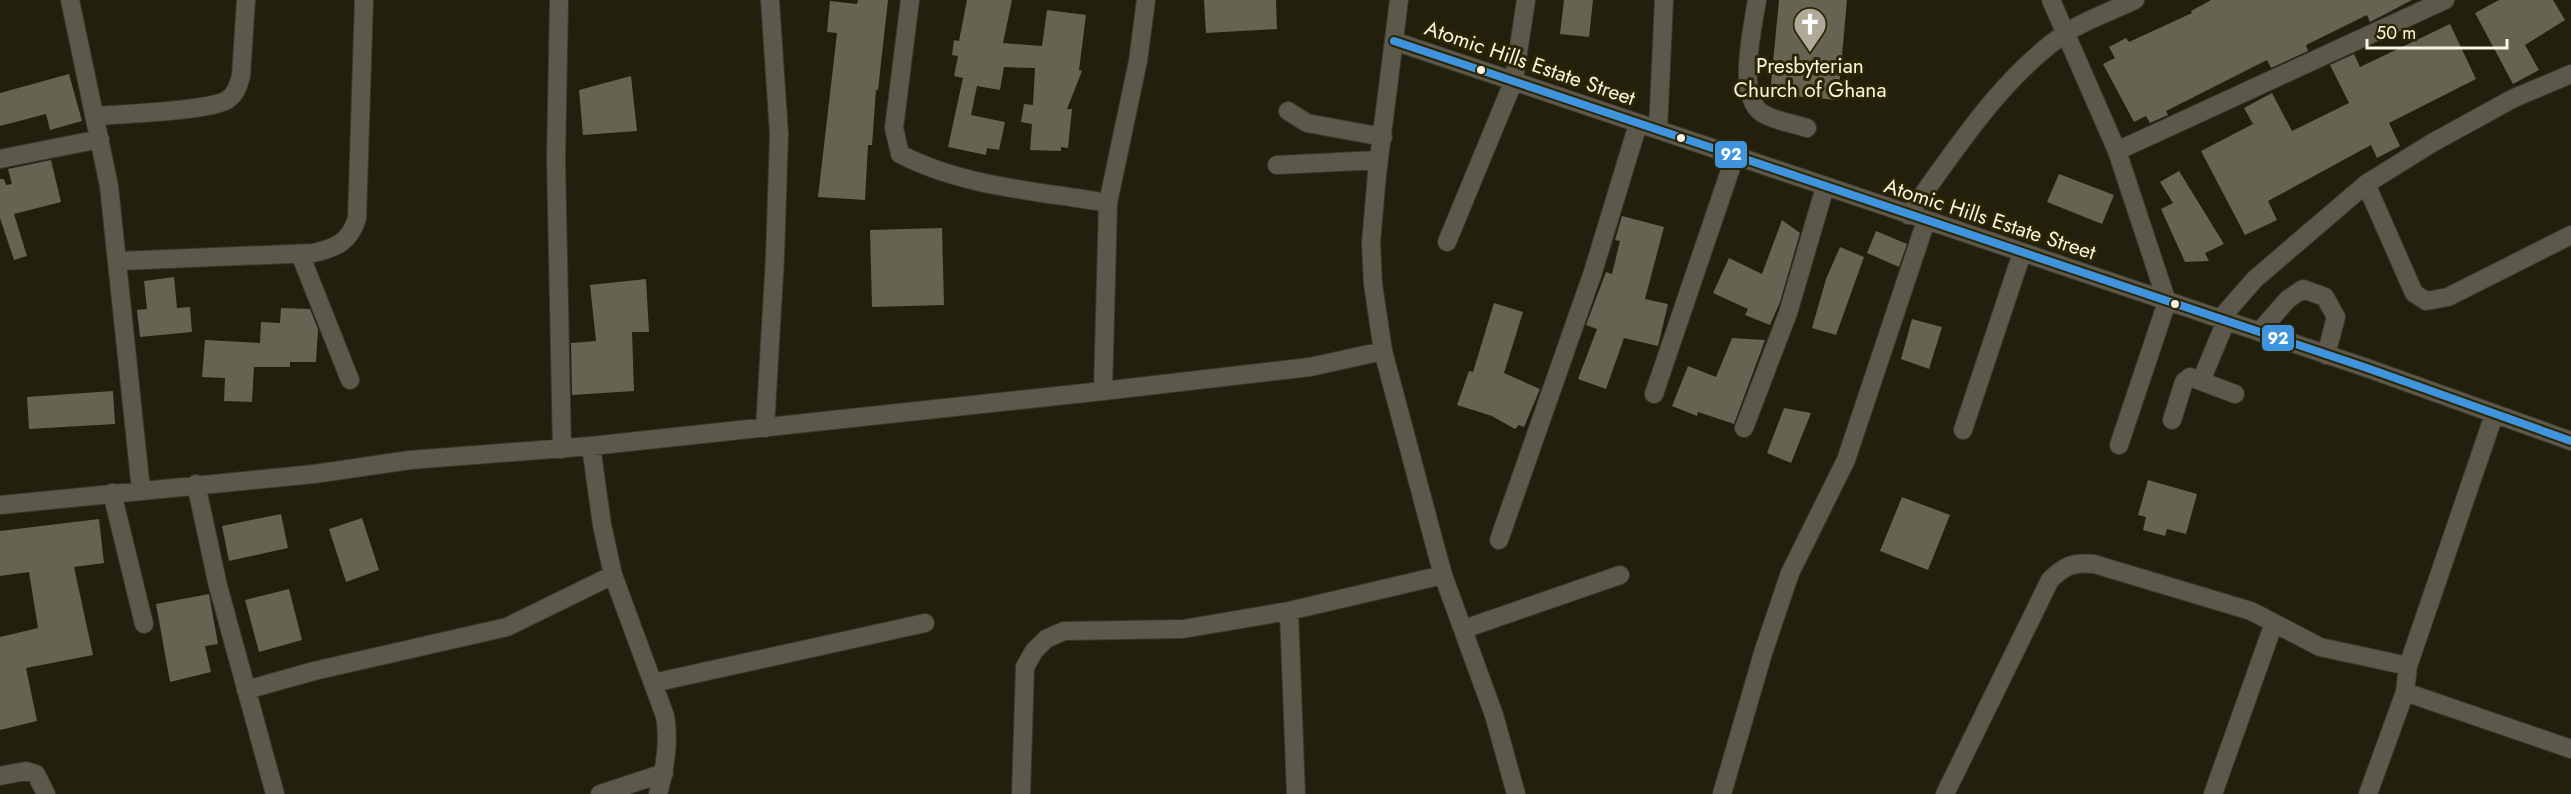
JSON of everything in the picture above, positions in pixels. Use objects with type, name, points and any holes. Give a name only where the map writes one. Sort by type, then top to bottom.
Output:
[{"type":"street","points":[[70,0],[77,44],[96,116],[119,261],[141,490]]},
{"type":"street","points":[[96,116],[212,105],[224,102],[231,97],[238,88],[241,76],[246,0]]},
{"type":"street","points":[[119,261],[300,254],[320,252],[348,240],[357,218],[364,0]]},
{"type":"street","points":[[559,0],[556,160],[562,448]]},
{"type":"street","points":[[765,428],[779,134],[770,0]]},
{"type":"street","points":[[910,0],[894,128],[900,154],[922,166],[966,179],[1108,203]]},
{"type":"street","points":[[1103,391],[1108,203],[1138,61],[1146,0]]},
{"type":"street","points":[[1399,0],[1371,243],[1373,284],[1383,351],[1443,575],[1494,715],[1516,794]]},
{"type":"street","points":[[1446,242],[1514,80],[1526,0]]},
{"type":"street","points":[[1658,130],[1664,0]]},
{"type":"street","points":[[1756,0],[1747,87],[1751,102],[1762,113],[1807,128]]},
{"type":"street","points":[[2051,0],[2117,151],[2167,302],[2119,445]]},
{"type":"street","points":[[1908,215],[1986,107],[2011,80],[2065,33],[2135,0]]},
{"type":"street","points":[[2117,151],[2445,0]]},
{"type":"street","name":"Atomic Hills Estate Street","points":[[1394,41],[2259,332],[2571,441]]},
{"type":"street","points":[[2201,381],[2223,320],[2255,279],[2366,184],[2432,143],[2514,98],[2571,74]]},
{"type":"street","points":[[1288,111],[1307,123],[1383,137]]},
{"type":"street","points":[[1499,540],[1593,272],[1638,124]]},
{"type":"street","points":[[0,159],[100,139]]},
{"type":"street","points":[[1654,394],[1735,156]]},
{"type":"street","points":[[1277,165],[1379,160]]},
{"type":"street","points":[[2366,184],[2414,293],[2426,301],[2448,297],[2571,235]]},
{"type":"street","points":[[1744,428],[1788,313],[1825,187]]},
{"type":"street","points":[[1722,794],[1763,653],[1790,573],[1820,517],[1846,460],[1926,221]]},
{"type":"street","points":[[1963,430],[2022,253]]},
{"type":"street","points":[[300,254],[350,380]]},
{"type":"street","points":[[2259,332],[2288,299],[2303,289],[2325,297],[2336,317],[2326,355]]},
{"type":"street","points":[[0,505],[314,474],[410,460],[591,446],[765,428],[1310,368],[1383,351]]},
{"type":"street","points":[[2172,420],[2184,382],[2190,377],[2235,394]]},
{"type":"street","points":[[2368,794],[2405,692],[2408,666],[2493,415]]},
{"type":"street","points":[[591,446],[602,525],[613,575],[668,730],[664,773],[658,794]]},
{"type":"street","points":[[196,484],[218,586],[275,794]]},
{"type":"street","points":[[112,494],[144,624]]},
{"type":"street","points":[[1945,794],[2050,580],[2061,568],[2075,562],[2094,564],[2251,611],[2320,647],[2408,666]]},
{"type":"street","points":[[246,690],[314,671],[507,627],[613,575]]},
{"type":"street","points":[[1021,794],[1025,667],[1034,651],[1046,639],[1064,631],[1183,629],[1289,610],[1443,575]]},
{"type":"street","points":[[1464,629],[1620,575]]},
{"type":"street","points":[[1289,610],[1296,794]]},
{"type":"street","points":[[653,683],[925,623]]},
{"type":"street","points":[[2213,794],[2274,623]]},
{"type":"street","points":[[2405,692],[2571,749]]},
{"type":"street","points":[[0,776],[26,771],[36,774],[46,794]]},
{"type":"street","points":[[600,794],[664,773]]},
{"type":"building","points":[[858,0],[888,0],[878,90],[876,90],[872,145],[868,145],[865,200],[818,197],[837,33],[827,32],[830,1],[857,4]]},
{"type":"building","points":[[967,0],[1012,0],[1003,43],[1042,46],[1047,10],[1086,15],[1079,70],[1082,71],[1067,109],[1072,109],[1068,148],[1061,147],[1061,151],[1030,150],[1032,124],[1021,122],[1024,104],[1033,105],[1035,68],[1004,67],[1000,90],[977,86],[971,115],[1005,122],[999,150],[987,148],[986,155],[948,147],[963,78],[954,76],[958,56],[952,55],[954,40],[959,41]]},
{"type":"building","points":[[1204,0],[1276,0],[1277,29],[1206,33]]},
{"type":"building","points":[[1564,0],[1593,0],[1589,37],[1560,34]]},
{"type":"building","points":[[1779,0],[1847,0],[1838,100],[1770,94]]},
{"type":"building","points":[[2211,0],[2412,0],[2370,22],[2367,15],[2306,45],[2308,51],[2271,68],[2267,60],[2166,111],[2168,115],[2150,123],[2146,116],[2134,122],[2103,64],[2115,58],[2109,47],[2126,38],[2129,42],[2192,13],[2191,11]]},
{"type":"building","points":[[2499,0],[2553,0],[2565,20],[2525,45],[2539,70],[2513,84],[2475,13]]},
{"type":"building","points":[[2450,24],[2476,79],[2389,123],[2400,146],[2377,158],[2371,145],[2268,201],[2277,220],[2245,235],[2201,151],[2253,124],[2244,108],[2272,93],[2292,131],[2349,103],[2330,65],[2354,54],[2360,67]]},
{"type":"building","points":[[69,74],[82,121],[50,130],[46,114],[0,126],[0,93]]},
{"type":"building","points":[[631,76],[637,131],[583,135],[579,90]]},
{"type":"building","points":[[51,160],[61,202],[14,214],[27,256],[14,260],[0,218],[0,179],[4,179],[6,185],[12,184],[8,169]]},
{"type":"building","points":[[2179,171],[2224,244],[2205,253],[2209,261],[2185,262],[2161,209],[2173,203],[2160,182]]},
{"type":"building","points":[[2059,174],[2114,195],[2102,224],[2047,202]]},
{"type":"building","points":[[1622,216],[1664,227],[1645,299],[1668,304],[1658,346],[1624,338],[1606,389],[1578,379],[1597,329],[1586,325],[1606,272],[1612,274],[1620,241],[1615,240]]},
{"type":"building","points":[[1782,220],[1800,233],[1780,302],[1770,325],[1745,315],[1748,309],[1713,293],[1729,258],[1762,274]]},
{"type":"building","points":[[942,228],[944,305],[872,307],[870,230]]},
{"type":"building","points":[[1876,231],[1907,244],[1899,267],[1867,253]]},
{"type":"building","points":[[1840,247],[1864,257],[1836,335],[1812,328],[1826,279]]},
{"type":"building","points":[[174,277],[177,308],[190,307],[192,332],[140,337],[137,310],[147,309],[144,281]]},
{"type":"building","points":[[646,279],[649,332],[632,332],[634,391],[572,395],[571,343],[596,341],[590,285]]},
{"type":"building","points":[[1494,303],[1523,312],[1504,373],[1540,389],[1524,427],[1519,425],[1515,429],[1492,416],[1457,405],[1469,371],[1473,372]]},
{"type":"building","points":[[281,308],[310,309],[318,329],[316,362],[290,362],[290,367],[254,367],[252,402],[224,401],[225,378],[202,377],[205,340],[260,343],[261,322],[280,323]]},
{"type":"building","points":[[1912,319],[1942,327],[1929,369],[1901,359]]},
{"type":"building","points":[[1732,338],[1765,340],[1734,424],[1698,412],[1697,416],[1672,406],[1688,366],[1716,377]]},
{"type":"building","points":[[113,391],[115,424],[29,429],[27,397]]},
{"type":"building","points":[[1784,408],[1811,413],[1791,463],[1767,453]]},
{"type":"building","points":[[2148,480],[2197,494],[2186,534],[2167,529],[2165,536],[2143,530],[2146,517],[2138,515]]},
{"type":"building","points":[[1902,497],[1950,515],[1928,570],[1880,551]]},
{"type":"building","points":[[281,514],[288,548],[229,561],[222,526]]},
{"type":"building","points":[[362,518],[379,570],[346,582],[329,529]]},
{"type":"building","points":[[99,519],[104,563],[74,567],[93,655],[26,668],[37,721],[0,730],[0,637],[38,628],[29,572],[0,576],[0,531]]},
{"type":"building","points":[[289,589],[302,640],[259,652],[245,600]]},
{"type":"building","points":[[209,594],[218,644],[205,646],[211,672],[170,682],[156,604]]},
{"type":"transit line","name":"92","points":[[1394,41],[2367,368],[2571,441]]},
{"type":"place","name":"Presbyterian Church of Ghana","points":[[1810,53]]}]
